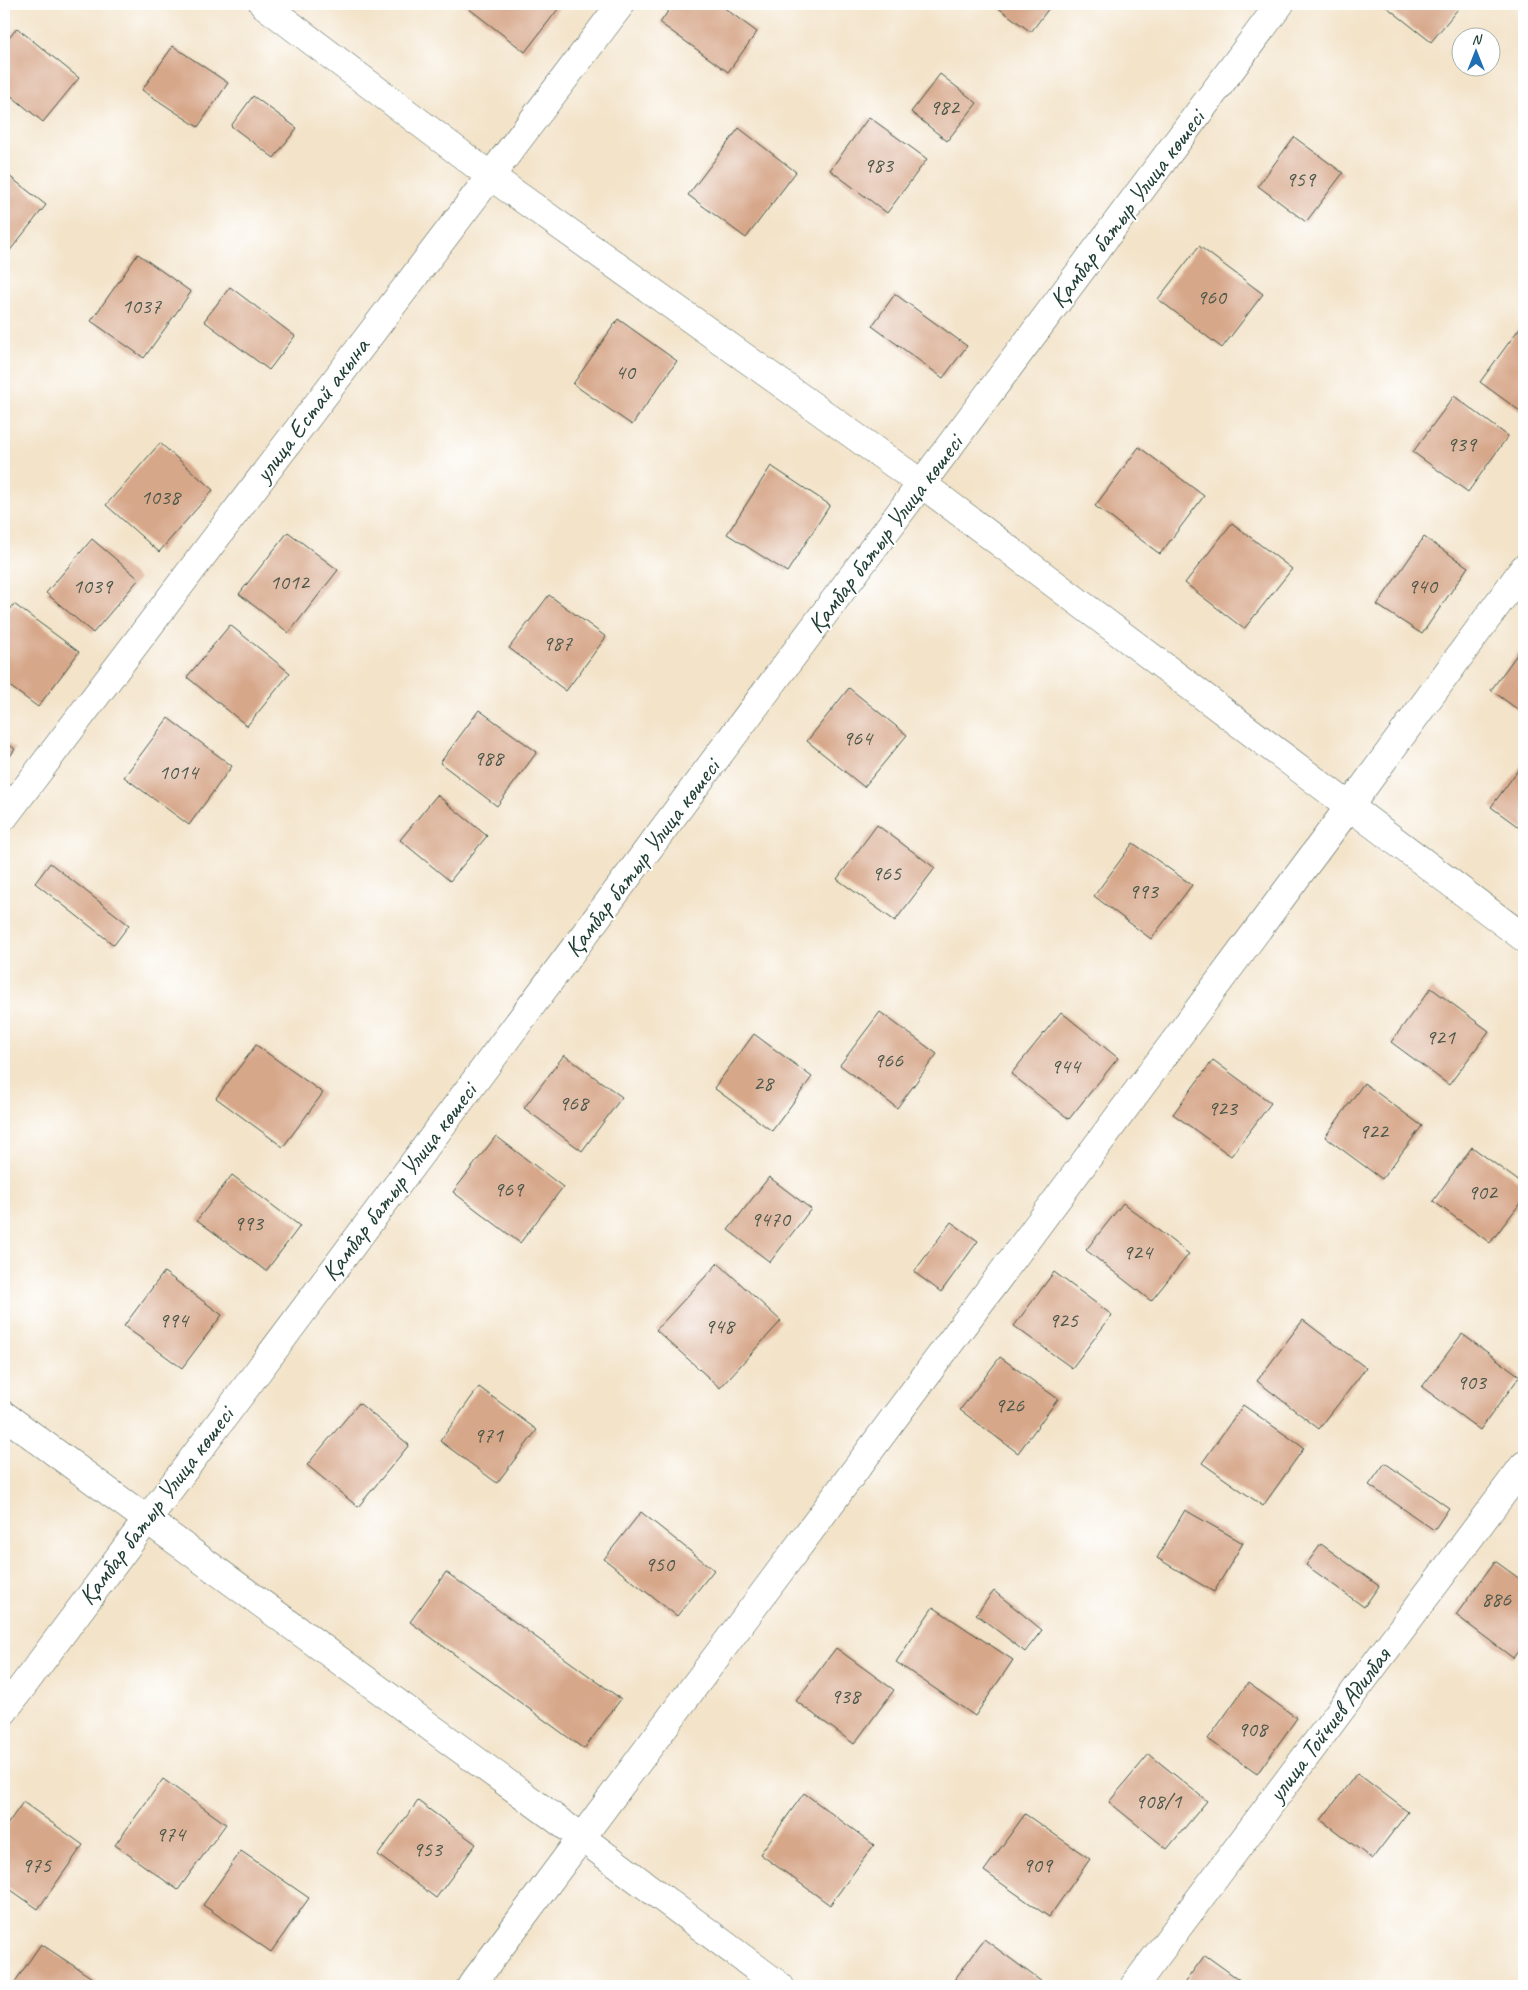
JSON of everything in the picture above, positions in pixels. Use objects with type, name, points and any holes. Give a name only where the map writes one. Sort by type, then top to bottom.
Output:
[{"type":"street","points":[[263,4],[490,176],[922,484],[1524,938]]},
{"type":"street","name":"улица Естай акына","points":[[4,817],[621,4]]},
{"type":"street","name":"Қамбар батыр Улица көшесі","points":[[4,1711],[1280,4]]},
{"type":"street","points":[[471,1986],[1524,568]]},
{"type":"street","points":[[4,1415],[582,1838],[780,1986]]},
{"type":"street","name":"улица Тойчиев Адилбая","points":[[1134,1986],[1524,1465]]},
{"type":"building","points":[[463,4],[562,4],[525,52]]},
{"type":"building","points":[[673,4],[719,4],[757,32],[728,72],[660,23]]},
{"type":"building","points":[[993,4],[1052,4],[1031,32]]},
{"type":"building","points":[[1383,4],[1462,4],[1431,42]]},
{"type":"building","points":[[17,28],[79,78],[43,122],[4,90],[4,44]]},
{"type":"building","points":[[173,46],[228,83],[198,127],[142,90]]},
{"type":"building","points":[[940,74],[977,103],[947,141],[911,112]]},
{"type":"building","points":[[253,96],[297,128],[274,158],[231,126]]},
{"type":"building","points":[[869,117],[927,159],[887,213],[830,170]]},
{"type":"building","points":[[739,128],[796,172],[746,238],[688,195]]},
{"type":"building","points":[[1294,137],[1343,173],[1306,222],[1258,186]]},
{"type":"building","points":[[4,172],[46,205],[4,258]]},
{"type":"building","points":[[1199,246],[1263,294],[1222,348],[1158,299]]},
{"type":"building","points":[[138,254],[191,292],[144,358],[91,321]]},
{"type":"building","points":[[230,287],[295,336],[269,370],[204,321]]},
{"type":"building","points":[[895,294],[967,346],[943,378],[872,326]]},
{"type":"building","points":[[618,319],[677,361],[632,425],[573,384]]},
{"type":"building","points":[[1521,326],[1524,328],[1524,414],[1480,382]]},
{"type":"building","points":[[1454,396],[1508,436],[1468,492],[1413,452]]},
{"type":"building","points":[[160,443],[213,490],[159,552],[106,505]]},
{"type":"building","points":[[1139,447],[1204,496],[1160,554],[1095,506]]},
{"type":"building","points":[[771,466],[830,505],[787,572],[727,534]]},
{"type":"building","points":[[1232,523],[1292,569],[1244,629],[1185,583]]},
{"type":"building","points":[[288,532],[338,570],[289,633],[239,594]]},
{"type":"building","points":[[1424,537],[1468,567],[1422,634],[1377,605]]},
{"type":"building","points":[[92,539],[139,579],[93,633],[46,593]]},
{"type":"building","points":[[549,595],[606,637],[566,691],[509,648]]},
{"type":"building","points":[[14,604],[79,652],[38,707],[4,682],[4,618]]},
{"type":"building","points":[[230,625],[290,673],[247,726],[187,677]]},
{"type":"building","points":[[1524,645],[1524,714],[1491,690]]},
{"type":"building","points":[[849,688],[907,735],[864,787],[807,741]]},
{"type":"building","points":[[479,710],[537,752],[497,806],[440,763]]},
{"type":"building","points":[[168,718],[232,766],[189,825],[124,777]]},
{"type":"building","points":[[4,741],[15,749],[4,765]]},
{"type":"building","points":[[1524,762],[1524,831],[1491,807]]},
{"type":"building","points":[[437,795],[487,836],[450,881],[400,840]]},
{"type":"building","points":[[877,825],[935,868],[895,921],[837,879]]},
{"type":"building","points":[[1133,843],[1192,885],[1151,939],[1094,896]]},
{"type":"building","points":[[50,863],[129,925],[114,945],[35,883]]},
{"type":"building","points":[[1431,988],[1489,1031],[1449,1085],[1391,1042]]},
{"type":"building","points":[[880,1012],[937,1054],[897,1108],[840,1065]]},
{"type":"building","points":[[1061,1012],[1118,1058],[1069,1119],[1011,1074]]},
{"type":"building","points":[[754,1034],[812,1077],[772,1131],[714,1088]]},
{"type":"building","points":[[256,1045],[323,1093],[283,1147],[216,1098]]},
{"type":"building","points":[[564,1055],[622,1097],[582,1151],[524,1108]]},
{"type":"building","points":[[1213,1060],[1271,1103],[1231,1156],[1173,1114]]},
{"type":"building","points":[[1364,1083],[1422,1126],[1382,1179],[1325,1137]]},
{"type":"building","points":[[496,1136],[563,1187],[520,1243],[453,1192]]},
{"type":"building","points":[[1472,1147],[1524,1185],[1524,1198],[1490,1243],[1433,1201]]},
{"type":"building","points":[[232,1175],[300,1226],[266,1271],[197,1220]]},
{"type":"building","points":[[769,1177],[811,1209],[770,1262],[728,1230]]},
{"type":"building","points":[[1123,1203],[1189,1254],[1151,1301],[1086,1250]]},
{"type":"building","points":[[951,1222],[978,1241],[941,1292],[914,1272]]},
{"type":"building","points":[[718,1263],[781,1321],[720,1388],[656,1330]]},
{"type":"building","points":[[164,1272],[222,1315],[182,1368],[124,1326]]},
{"type":"building","points":[[1054,1272],[1112,1315],[1072,1368],[1014,1326]]},
{"type":"building","points":[[1303,1320],[1366,1368],[1319,1429],[1257,1381]]},
{"type":"building","points":[[1462,1334],[1520,1376],[1480,1430],[1422,1387]]},
{"type":"building","points":[[1000,1357],[1058,1399],[1018,1453],[960,1410]]},
{"type":"building","points":[[479,1387],[537,1430],[497,1483],[440,1441]]},
{"type":"building","points":[[359,1403],[409,1445],[358,1507],[307,1465]]},
{"type":"building","points":[[1243,1405],[1304,1448],[1263,1506],[1202,1463]]},
{"type":"building","points":[[1385,1463],[1449,1508],[1434,1530],[1369,1485]]},
{"type":"building","points":[[1185,1510],[1243,1543],[1214,1592],[1157,1558]]},
{"type":"building","points":[[641,1512],[714,1570],[677,1616],[604,1559]]},
{"type":"building","points":[[1321,1544],[1379,1586],[1364,1607],[1306,1565]]},
{"type":"building","points":[[1495,1561],[1524,1582],[1524,1643],[1513,1658],[1456,1615]]},
{"type":"building","points":[[446,1572],[621,1699],[584,1749],[410,1622]]},
{"type":"building","points":[[994,1591],[1042,1630],[1025,1652],[976,1614]]},
{"type":"building","points":[[933,1607],[1013,1660],[975,1716],[896,1662]]},
{"type":"building","points":[[836,1648],[894,1690],[854,1744],[796,1701]]},
{"type":"building","points":[[1248,1683],[1297,1718],[1257,1774],[1208,1739]]},
{"type":"building","points":[[1149,1754],[1207,1801],[1167,1849],[1109,1802]]},
{"type":"building","points":[[1357,1773],[1408,1812],[1372,1859],[1321,1820]]},
{"type":"building","points":[[163,1779],[226,1824],[178,1890],[115,1845]]},
{"type":"building","points":[[804,1793],[874,1845],[830,1905],[760,1854]]},
{"type":"building","points":[[418,1801],[476,1844],[436,1898],[378,1855]]},
{"type":"building","points":[[23,1802],[83,1845],[38,1909],[4,1885],[4,1829]]},
{"type":"building","points":[[1025,1814],[1090,1859],[1049,1917],[984,1871]]},
{"type":"building","points":[[241,1851],[309,1898],[271,1952],[203,1905]]},
{"type":"building","points":[[984,1939],[1042,1982],[1039,1986],[950,1986]]},
{"type":"building","points":[[41,1944],[104,1986],[12,1986]]},
{"type":"building","points":[[1205,1955],[1248,1986],[1182,1986]]}]
